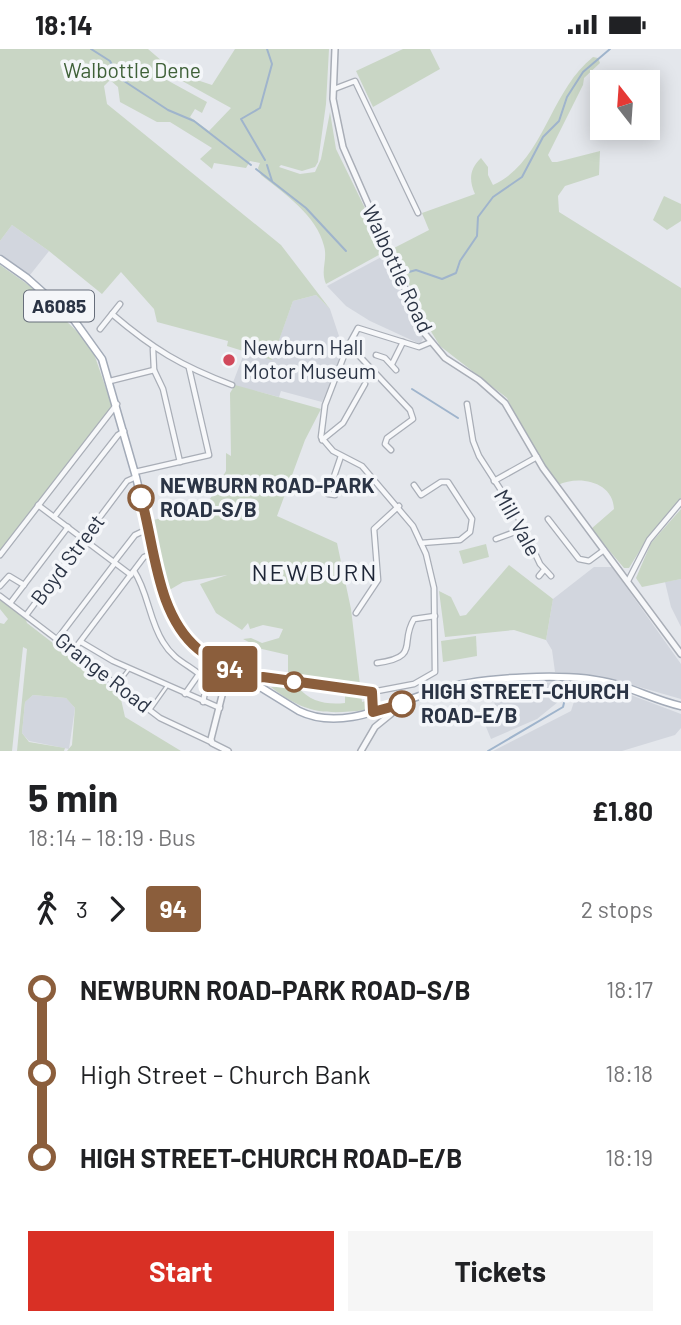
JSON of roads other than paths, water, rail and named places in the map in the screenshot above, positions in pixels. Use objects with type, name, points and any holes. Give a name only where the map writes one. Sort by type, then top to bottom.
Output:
[{"type":"main road","name":"A6085","points":[[0,259],[27,278],[74,320],[93,342],[105,365],[150,528],[166,602],[176,623],[199,649],[299,711],[315,716],[373,712],[431,692],[475,682],[570,677],[614,683],[681,706]]},
{"type":"street","name":"Walbottle Road","points":[[335,49],[333,99],[343,147],[431,342],[445,358],[502,399],[537,457],[681,654]]},
{"type":"street","points":[[334,89],[355,81],[418,213]]},
{"type":"street","points":[[100,329],[120,304]]},
{"type":"street","points":[[112,314],[152,349],[189,368],[232,385]]},
{"type":"street","points":[[322,440],[325,405],[355,332],[363,327],[419,347],[431,342]]},
{"type":"street","points":[[391,364],[403,342]]},
{"type":"street","points":[[348,344],[410,410],[413,419],[411,424],[387,438],[385,444],[391,450]]},
{"type":"street","points":[[152,349],[154,370],[163,390],[180,462]]},
{"type":"street","points":[[376,355],[396,370]]},
{"type":"street","points":[[136,474],[209,455],[189,368]]},
{"type":"street","points":[[110,381],[154,370]]},
{"type":"street","points":[[322,440],[343,423],[365,384]]},
{"type":"street","points":[[0,555],[117,404]]},
{"type":"street","name":"Mill Vale","points":[[467,404],[473,442],[494,481],[517,515],[544,571]]},
{"type":"street","points":[[54,517],[118,435],[124,431]]},
{"type":"street","points":[[254,683],[257,678],[263,677],[372,692],[405,686],[433,675],[437,664],[432,576],[421,543],[399,506],[362,466],[341,456],[322,440]]},
{"type":"street","points":[[335,495],[328,494],[329,485],[341,456]]},
{"type":"street","name":"Mill Vale","points":[[494,481],[537,457]]},
{"type":"street","name":"Boyd Street","points":[[27,614],[127,481],[136,474]]},
{"type":"street","points":[[414,485],[421,495],[440,482],[448,482],[471,519],[470,532],[460,540],[421,543]]},
{"type":"street","points":[[628,581],[649,540],[681,502]]},
{"type":"street","points":[[38,505],[114,563],[133,573],[164,645],[185,667],[199,674],[207,682],[203,702]]},
{"type":"street","points":[[356,613],[377,580],[374,529],[399,506]]},
{"type":"street","points":[[548,519],[579,559],[589,561],[604,550]]},
{"type":"street","points":[[11,602],[68,527]]},
{"type":"street","points":[[58,638],[135,535],[150,528]]},
{"type":"street","points":[[496,540],[523,529]]},
{"type":"street","points":[[73,651],[144,557],[155,552]]},
{"type":"street","points":[[539,576],[544,571],[551,576]]},
{"type":"street","points":[[0,586],[9,576],[24,585]]},
{"type":"street","name":"Grange Road","points":[[0,596],[150,710],[174,726],[211,742]]},
{"type":"street","points":[[377,663],[395,659],[404,652],[414,619],[435,616]]},
{"type":"street","points":[[81,642],[129,669],[219,708]]},
{"type":"street","points":[[228,751],[211,742],[229,668]]},
{"type":"street","points":[[117,686],[129,669]]},
{"type":"street","points":[[185,694],[199,674]]},
{"type":"street","points":[[150,710],[167,686]]},
{"type":"street","points":[[372,692],[373,712]]},
{"type":"street","points":[[360,751],[375,727],[391,714],[392,707]]},
{"type":"waterway","points":[[91,49],[110,61],[118,77],[168,110],[194,121],[251,165]]},
{"type":"waterway","points":[[265,160],[241,119],[260,108],[272,64],[267,49]]},
{"type":"waterway","points":[[409,272],[416,270],[442,279],[456,273],[460,261],[477,236],[478,217],[493,197],[522,177],[543,137],[559,121],[567,97],[583,72],[610,49]]},
{"type":"waterway","points":[[267,165],[272,181]]},
{"type":"waterway","points":[[256,169],[306,208],[346,251]]},
{"type":"waterway","points":[[412,389],[458,418]]},
{"type":"waterway","points":[[488,751],[563,707],[569,682]]},
{"type":"place","name":"Newburn Hall Motor Museum","points":[[229,360]]},
{"type":"place","name":"NEWBURN ROAD-PARK ROAD-S/B","points":[[141,498]]},
{"type":"place","name":"HIGH STREET-CHURCH ROAD-E/B","points":[[402,704]]},
{"type":"district","name":"NEWBURN","points":[[315,573]]},
{"type":"park label","name":"Walbottle Dene","points":[[132,71]]}]
